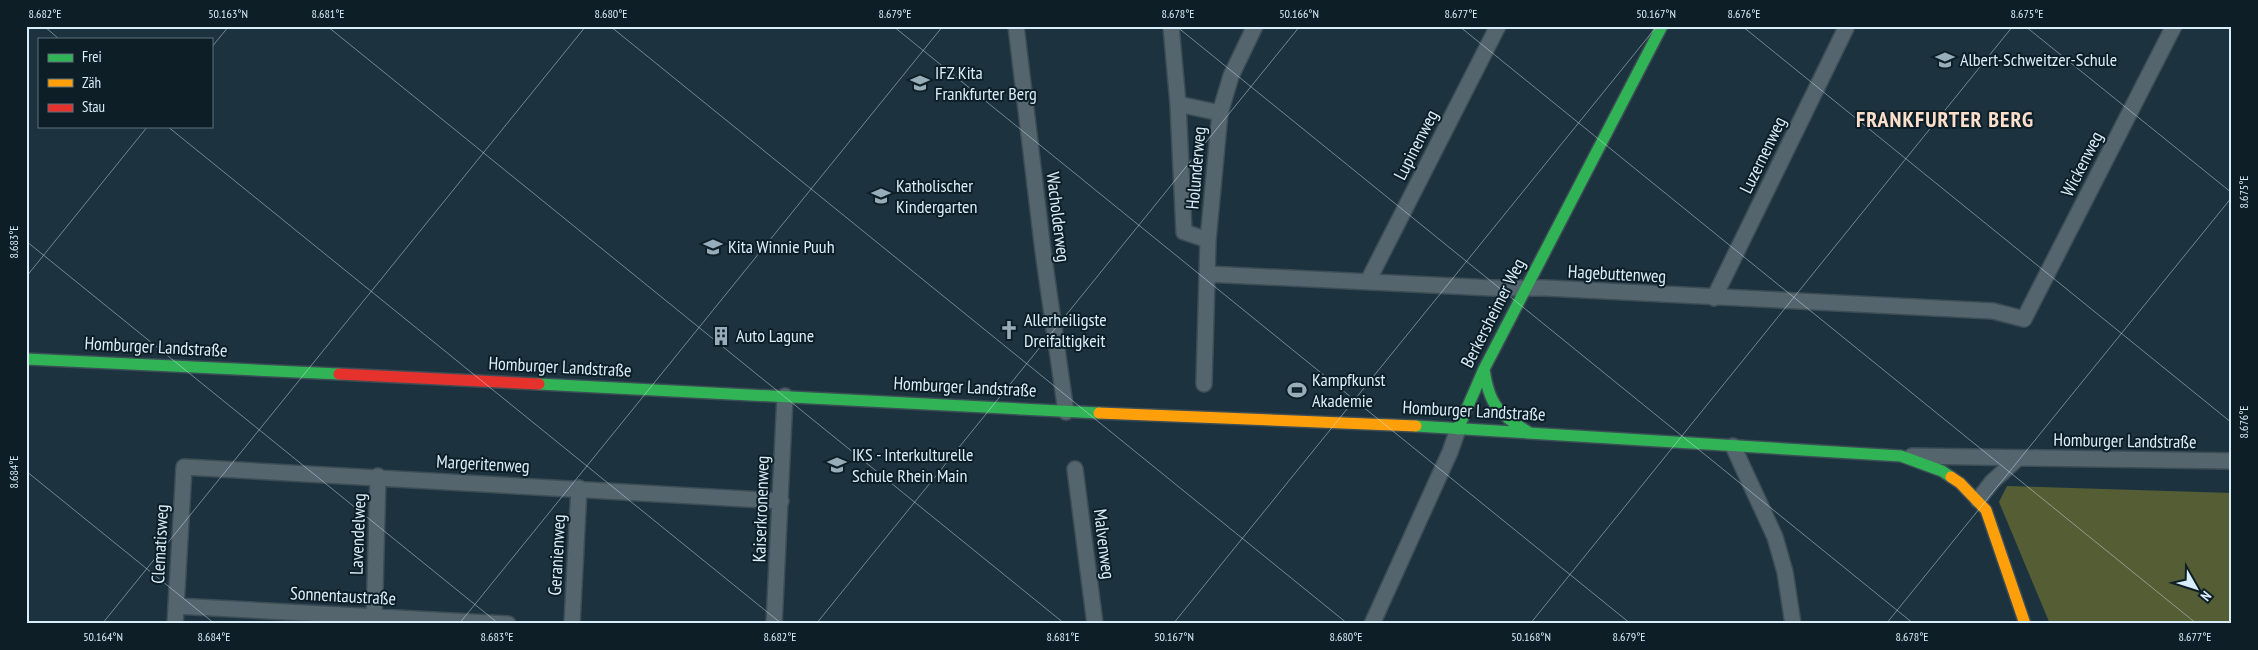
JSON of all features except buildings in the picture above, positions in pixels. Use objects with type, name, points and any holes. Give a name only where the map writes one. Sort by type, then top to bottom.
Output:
[{"type":"street","name":"Wacholderweg","points":[[1016,26],[1043,251],[1066,412]]},
{"type":"street","name":"Holunderweg","points":[[1172,26],[1184,232],[1208,240]]},
{"type":"street","points":[[1220,113],[1231,76],[1255,26]]},
{"type":"street","name":"Lupinenweg","points":[[1368,282],[1498,26]]},
{"type":"street","name":"Berkersheimer Weg","points":[[1372,624],[1450,452],[1484,369],[1528,288],[1662,26]]},
{"type":"street","name":"Wickenweg","points":[[2024,319],[2174,26]]},
{"type":"street","name":"Luzernenweg","points":[[1714,298],[1846,28]]},
{"type":"street","name":"Holunderweg","points":[[1178,104],[1220,113],[1208,240],[1204,384]]},
{"type":"street","name":"Hagebuttenweg","points":[[1208,274],[1993,311],[2024,319]]},
{"type":"street","name":"Homburger Landstraße","points":[[26,359],[784,396],[1066,412],[1203,416],[1528,432],[1901,456],[2232,461]]},
{"type":"street","points":[[1484,369],[1487,393],[1493,407],[1528,432]]},
{"type":"street","name":"Kaiserkronenweg","points":[[774,624],[784,396]]},
{"type":"street","points":[[1733,446],[1775,536],[1785,572],[1793,624]]},
{"type":"street","name":"Homburger Landstraße","points":[[1901,456],[1942,471],[1960,482],[1986,510],[2025,624]]},
{"type":"street","points":[[1978,500],[2017,459]]},
{"type":"street","name":"Margeritenweg","points":[[184,467],[378,476],[780,501]]},
{"type":"street","name":"Clematisweg","points":[[175,624],[184,467]]},
{"type":"street","name":"Malvenweg","points":[[1076,469],[1096,624]]},
{"type":"street","name":"Lavendelweg","points":[[374,620],[378,476]]},
{"type":"street","name":"Geranienweg","points":[[572,624],[579,488]]},
{"type":"street","name":"Sonnentaustraße","points":[[176,606],[374,620],[508,624]]},
{"type":"green space","points":[[2007,486],[2232,493],[2232,624],[2050,624],[1999,502]]},
{"type":"traffic: fast","points":[[1458,429],[1484,369],[1662,26]]},
{"type":"traffic: fast","points":[[26,359],[339,374]]},
{"type":"traffic: fast","points":[[1484,369],[1492,400],[1502,413],[1528,432]]},
{"type":"traffic: fast","points":[[539,384],[1099,413]]},
{"type":"traffic: fast","points":[[1416,426],[1901,456],[1942,471],[1951,477]]},
{"type":"traffic: slow","points":[[1099,413],[1416,426]]},
{"type":"traffic: slow","points":[[1951,477],[1960,483],[1986,510],[2025,624]]},
{"type":"traffic: jam","points":[[339,374],[539,384]]},
{"type":"place","name":"Albert-Schweitzer-Schule","points":[[1945,60]]},
{"type":"place","name":"IFZ Kita Frankfurter Berg","points":[[920,83]]},
{"type":"place","name":"Katholischer Kindergarten","points":[[881,196]]},
{"type":"place","name":"Kita Winnie Puuh","points":[[713,247]]},
{"type":"place","name":"Allerheiligste Dreifaltigkeit","points":[[1009,330]]},
{"type":"place","name":"Auto Lagune","points":[[721,336]]},
{"type":"place","name":"Kampfkunst Akademie","points":[[1297,390]]},
{"type":"place","name":"IKS - Interkulturelle Schule Rhein Main","points":[[837,465]]},
{"type":"district","name":"FRANKFURTER BERG","points":[[1945,119]]}]
